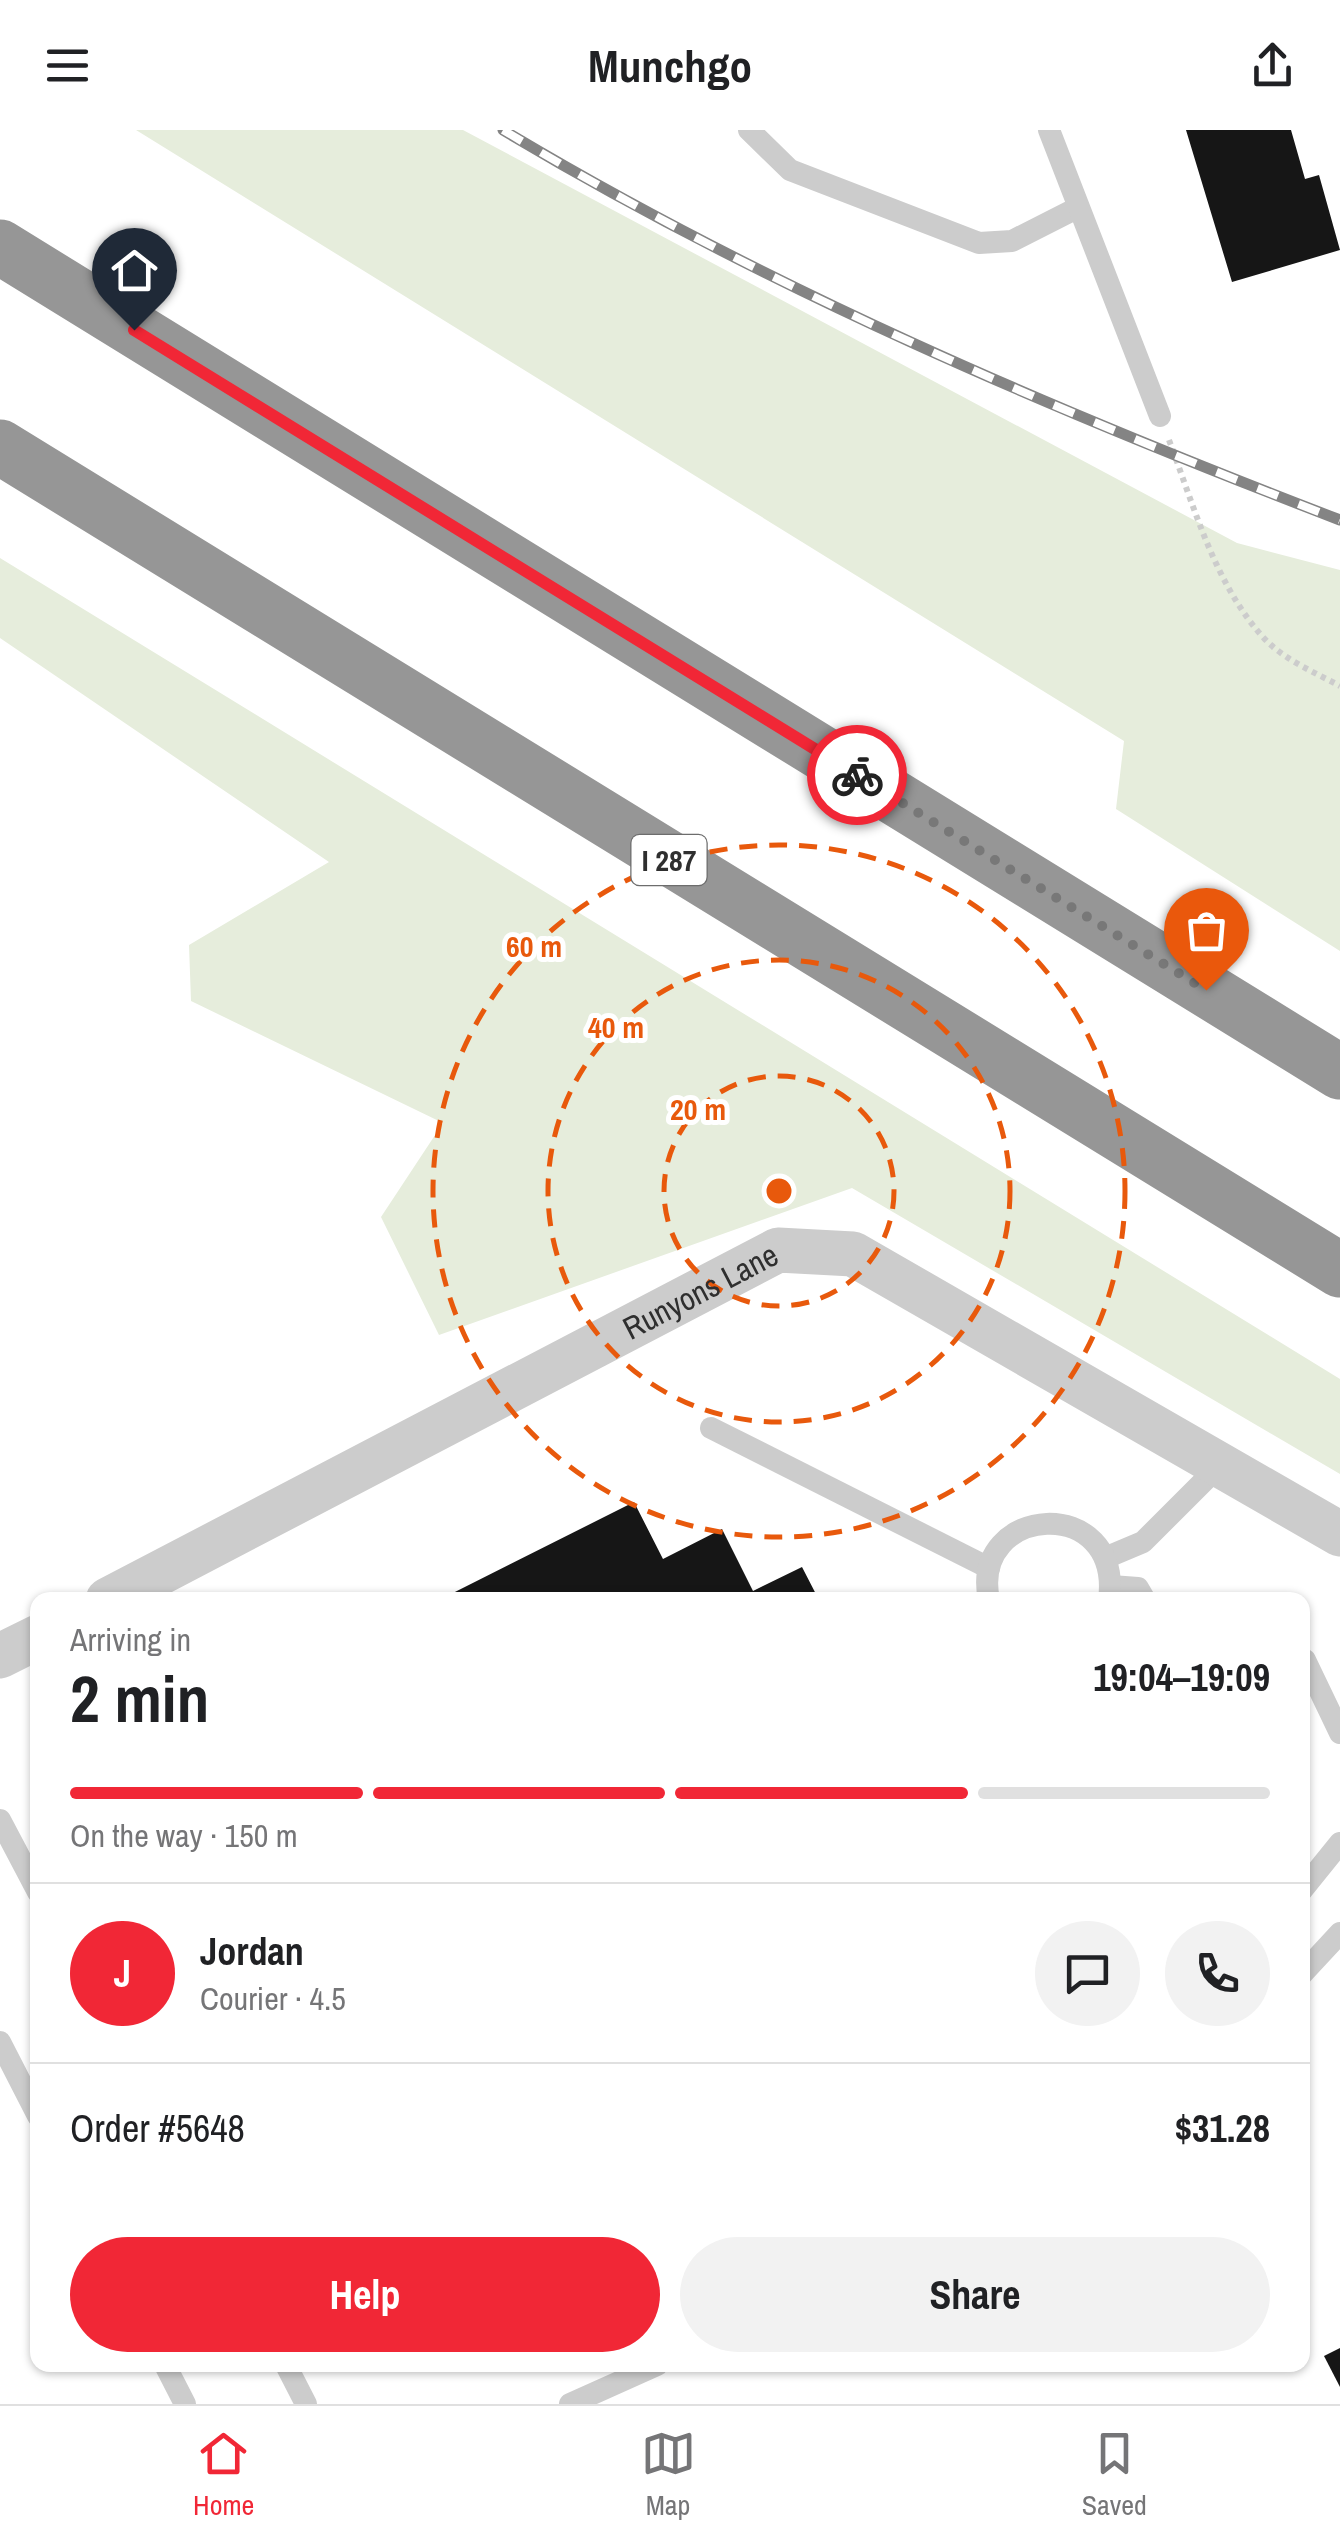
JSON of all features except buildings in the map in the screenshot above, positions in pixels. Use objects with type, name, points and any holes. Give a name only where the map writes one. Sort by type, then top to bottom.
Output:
[{"type":"highway","points":[[0,247],[1340,1072]]},
{"type":"highway","name":"I 287","points":[[0,447],[1340,1270]]},
{"type":"street","name":"Runyons Lane","points":[[123,1592],[778,1250],[853,1254],[1340,1534]]},
{"type":"street","points":[[0,1656],[30,1641]]},
{"type":"lane","points":[[749,130],[790,170],[979,243],[1012,241],[1077,208]]},
{"type":"lane","points":[[1049,130],[1160,416]]},
{"type":"lane","points":[[711,1428],[989,1568]]},
{"type":"lane","points":[[1105,1558],[1143,1542],[1220,1465]]},
{"type":"lane","points":[[989,1592],[989,1568],[1006,1539],[1020,1530],[1052,1522],[1084,1533],[1096,1544],[1105,1558],[1110,1592]]},
{"type":"lane","points":[[1116,1592],[1138,1588],[1140,1592]]},
{"type":"lane","points":[[1310,1670],[1340,1733]]},
{"type":"lane","points":[[0,1820],[30,1877]]},
{"type":"lane","points":[[1310,1880],[1340,1843]]},
{"type":"lane","points":[[1310,1966],[1340,1934]]},
{"type":"lane","points":[[0,2042],[30,2100]]},
{"type":"lane","points":[[169,2372],[185,2404]]},
{"type":"lane","points":[[290,2372],[306,2404]]},
{"type":"lane","points":[[570,2404],[641,2372]]},
{"type":"path","points":[[1160,416],[1222,578],[1262,638],[1294,662],[1340,686]]},
{"type":"green space","points":[[136,130],[463,130],[1237,543],[1340,570],[1340,951],[1116,809],[1124,741]]},
{"type":"green space","points":[[0,558],[1340,1379],[1340,1474],[852,1188],[439,1335],[381,1217],[443,1123],[191,1001],[189,945],[329,862],[0,638]]},
{"type":"railway","points":[[503,130],[705,242],[913,343],[1125,435],[1340,520]]},
{"type":"way so far","points":[[857,775],[1206,990]]},
{"type":"route","points":[[134,330],[857,775]]}]
